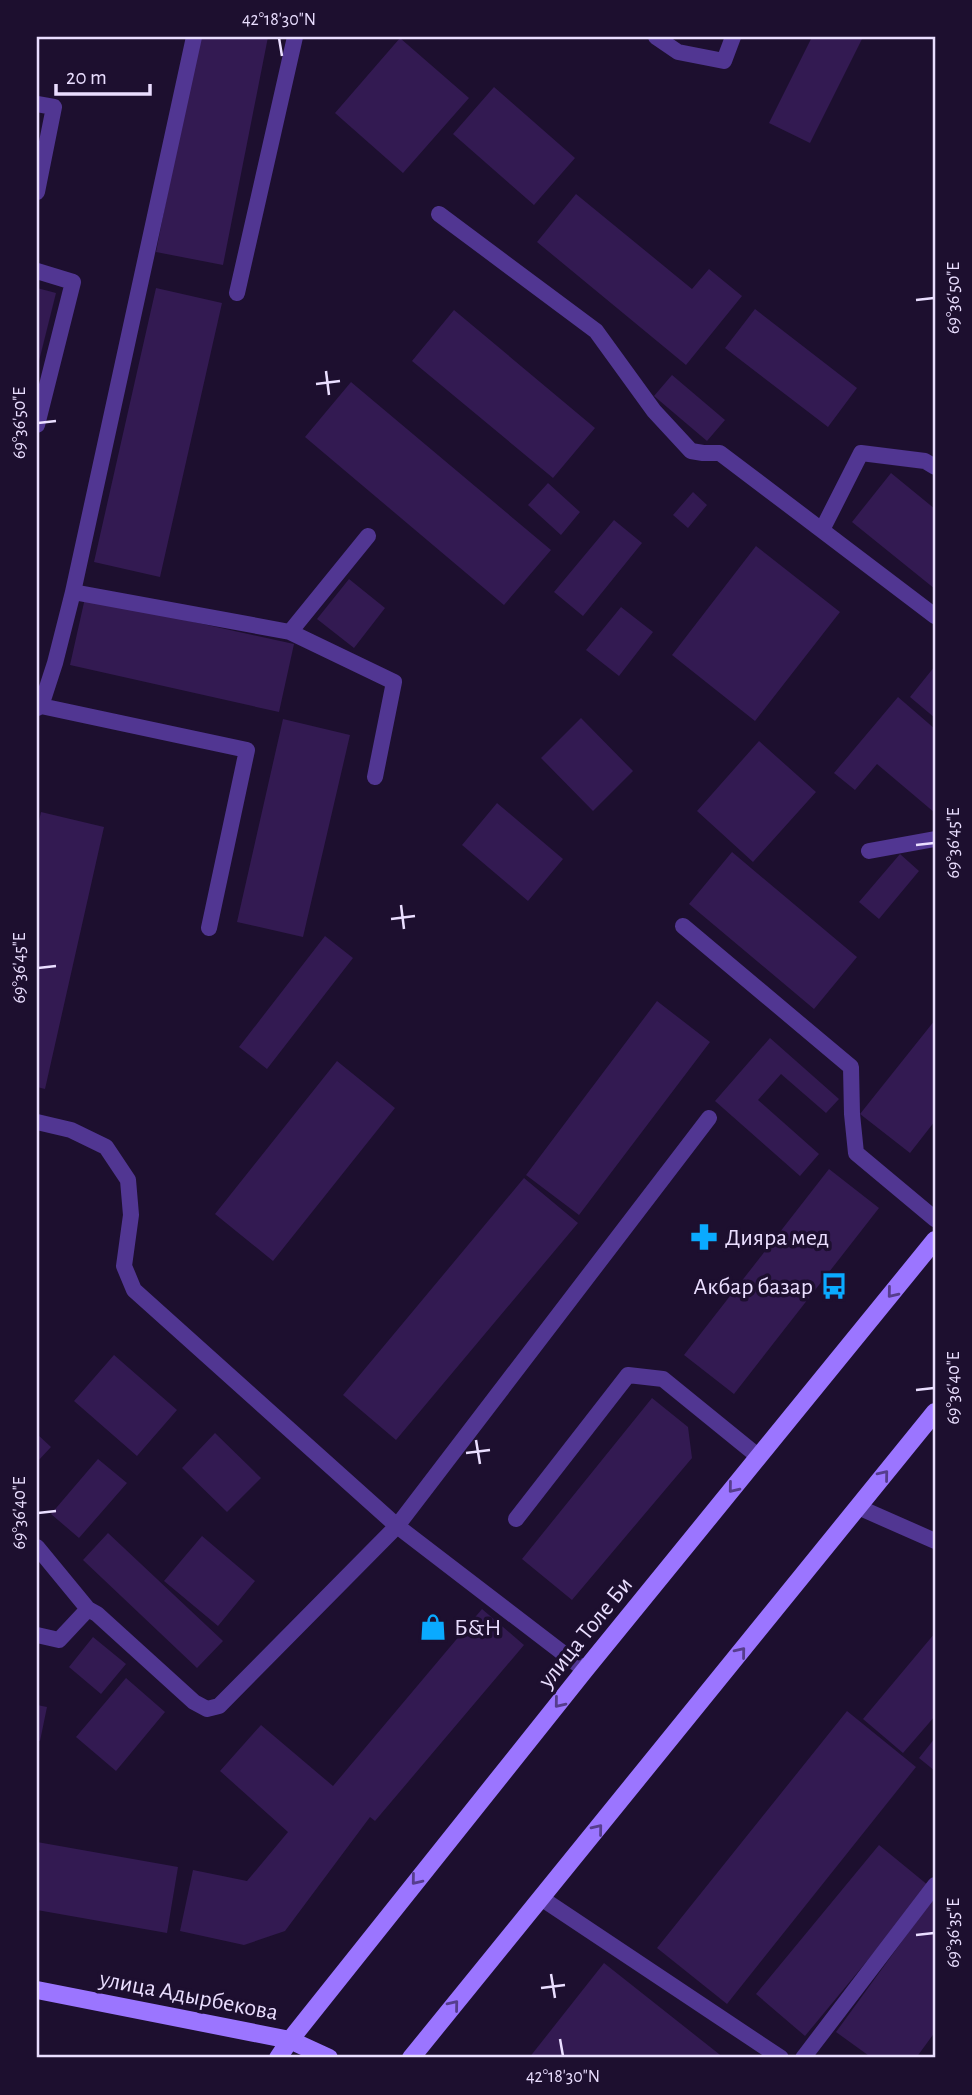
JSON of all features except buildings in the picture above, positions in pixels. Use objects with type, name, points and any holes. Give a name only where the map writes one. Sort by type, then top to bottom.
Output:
[{"type":"main road","name":"улица Толе Би","points":[[278,2058],[289,2040],[585,1670],[935,1240]]},
{"type":"main road","points":[[411,2058],[935,1412]]},
{"type":"main road","name":"улица Адырбекова","points":[[37,1990],[289,2040],[329,2058]]},
{"type":"lane","points":[[194,37],[73,592],[55,663],[39,707],[247,750],[209,928]]},
{"type":"lane","points":[[237,293],[295,37]]},
{"type":"lane","points":[[656,37],[678,52],[723,61],[733,37]]},
{"type":"lane","points":[[37,104],[54,107],[37,192]]},
{"type":"lane","points":[[439,214],[596,331],[654,411],[691,451],[720,453],[935,616]]},
{"type":"lane","points":[[37,271],[73,282],[37,425]]},
{"type":"lane","points":[[822,530],[861,453],[925,461],[935,467]]},
{"type":"lane","points":[[290,632],[368,536]]},
{"type":"lane","points":[[73,592],[290,632],[394,682],[375,777]]},
{"type":"lane","points":[[869,851],[935,839]]},
{"type":"lane","points":[[683,926],[851,1067],[856,1153],[935,1219]]},
{"type":"lane","points":[[37,1548],[88,1609],[97,1614],[194,1702],[206,1709],[219,1706],[397,1525],[709,1118]]},
{"type":"lane","points":[[37,1122],[71,1130],[106,1147],[128,1180],[131,1215],[124,1266],[134,1290],[397,1525],[585,1670]]},
{"type":"lane","points":[[516,1520],[628,1375],[663,1379],[759,1457]]},
{"type":"lane","points":[[858,1507],[935,1541]]},
{"type":"lane","points":[[37,1635],[60,1640],[88,1609]]},
{"type":"lane","points":[[803,2058],[935,1885]]},
{"type":"lane","points":[[541,1898],[781,2058]]},
{"type":"place","name":"Дияра мед","points":[[704,1237]]},
{"type":"place","name":"Акбар базар","points":[[834,1286]]},
{"type":"place","name":"Б&Н","points":[[433,1627]]}]
